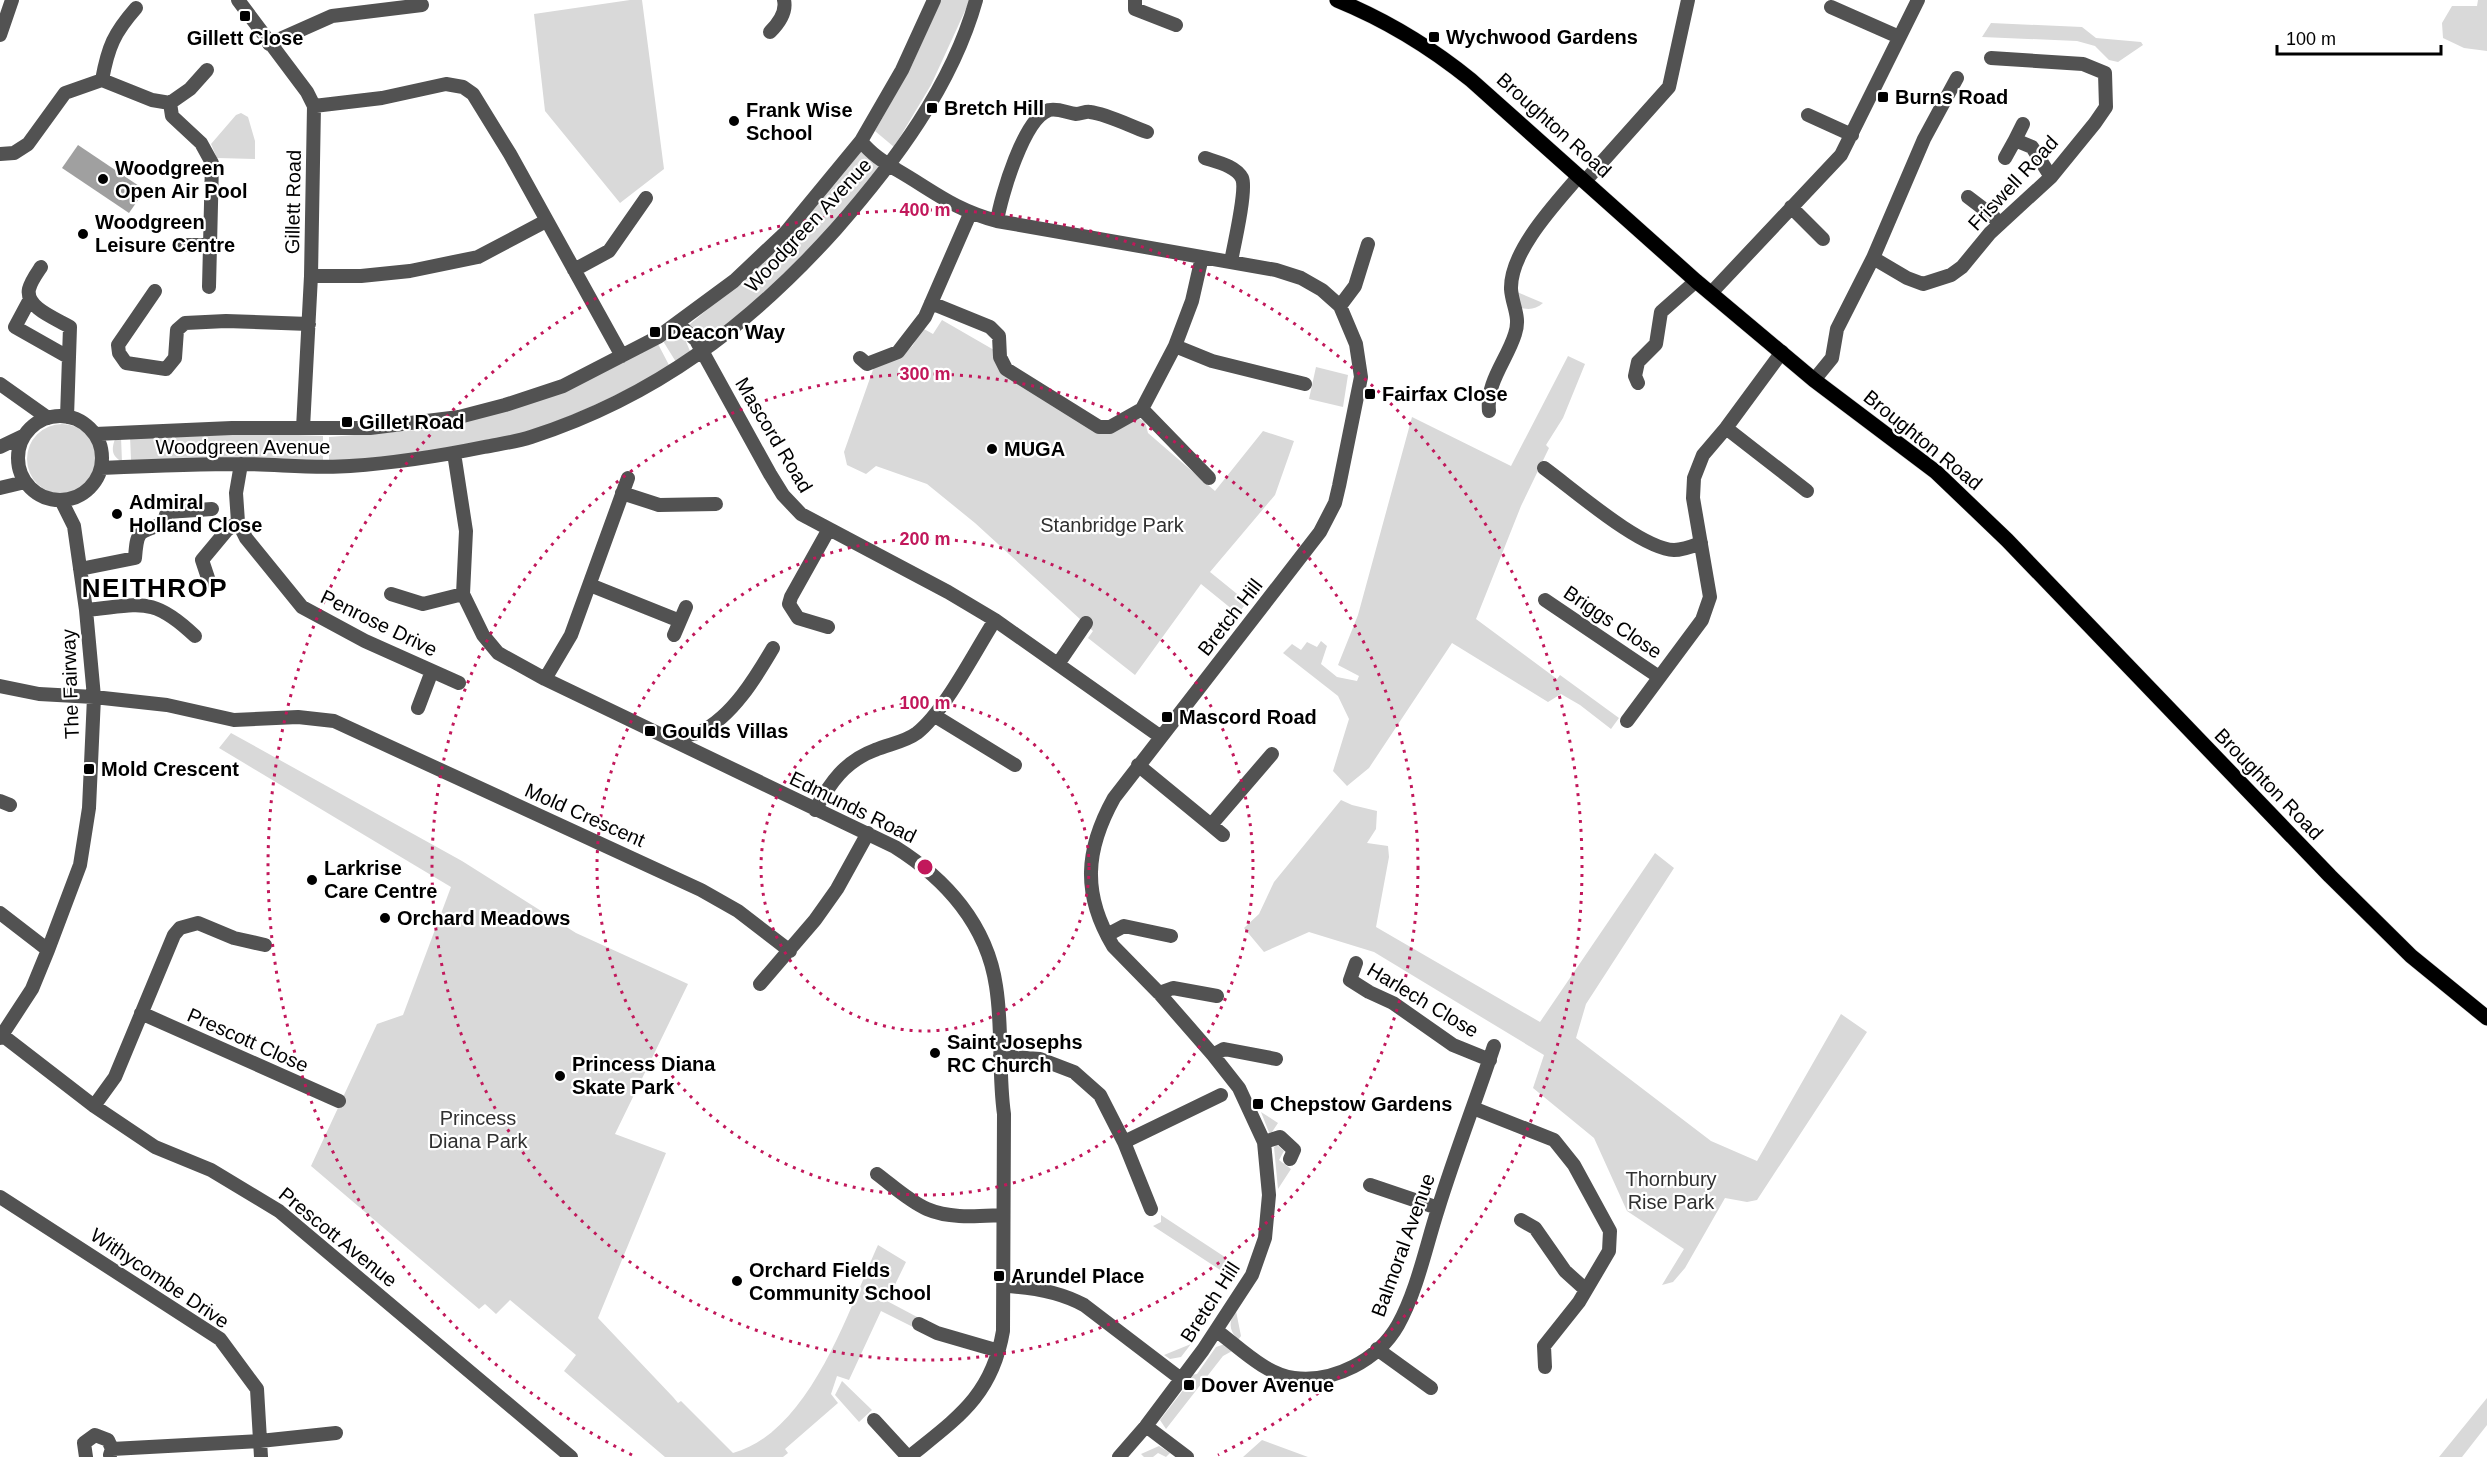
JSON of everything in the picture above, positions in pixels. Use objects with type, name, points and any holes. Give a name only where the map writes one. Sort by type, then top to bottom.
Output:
[{"type":"main road","name":"Broughton Road","points":[[1336,0],[1382,20],[1444,58],[1582,178],[1695,281],[1814,380],[1936,472],[2007,540],[2330,876],[2411,956],[2487,1018]]},
{"type":"street","points":[[0,34],[12,0]]},
{"type":"street","points":[[238,0],[307,92],[314,106],[382,98],[446,84],[463,87],[473,94],[483,107],[622,356]]},
{"type":"street","points":[[770,32],[778,23],[785,6],[784,0]]},
{"type":"street","name":"Woodgreen Avenue","points":[[94,434],[232,428],[370,428],[459,417],[563,386],[658,338],[734,281],[786,232],[861,141],[902,70],[934,0]]},
{"type":"street","name":"Woodgreen Avenue","points":[[101,468],[241,464],[348,467],[454,453],[524,439],[624,398],[702,353],[740,324],[776,292],[823,243],[888,166],[938,88],[959,45],[976,0]]},
{"type":"street","points":[[1135,0],[1135,9],[1176,25]]},
{"type":"street","points":[[1489,411],[1491,386],[1511,347],[1518,324],[1511,290],[1521,254],[1531,234],[1669,87],[1688,0]]},
{"type":"street","points":[[1711,293],[1841,155],[1918,0]]},
{"type":"street","points":[[269,44],[332,16],[422,5]]},
{"type":"street","points":[[1832,7],[1899,37]]},
{"type":"street","points":[[102,80],[108,49],[124,22],[136,8]]},
{"type":"street","name":"Friswell Road","points":[[1873,258],[1907,278],[1923,284],[1951,275],[1962,267],[1999,224],[2051,177],[2106,107],[2105,73],[2083,64],[1991,58]]},
{"type":"street","points":[[0,154],[14,153],[27,144],[65,93],[102,80],[152,100],[170,103],[190,89],[207,70]]},
{"type":"street","points":[[1814,380],[1832,358],[1837,328],[1873,258],[1924,139],[1957,78]]},
{"type":"street","points":[[170,103],[172,116],[201,143],[212,163],[208,287]]},
{"type":"street","name":"Gillett Road","points":[[303,428],[311,276],[314,106]]},
{"type":"street","points":[[997,221],[1001,199],[1014,163],[1034,120],[1043,113],[1051,110],[1076,114],[1088,111],[1147,132]]},
{"type":"street","points":[[1808,115],[1852,135]]},
{"type":"street","points":[[2005,158],[2023,124]]},
{"type":"street","points":[[2015,140],[2032,147],[2051,177]]},
{"type":"street","name":"Bretch Hill","points":[[861,141],[888,166],[939,198],[970,213],[997,221],[1231,261],[1276,270],[1301,278],[1322,290],[1340,306],[1356,344],[1361,377],[1335,503],[1320,532],[1138,765],[1114,798],[1096,834],[1091,860],[1092,901],[1107,935],[1120,953],[1159,993],[1239,1088],[1264,1142],[1269,1195],[1264,1238],[1256,1268],[1217,1331],[1146,1426],[1119,1457]]},
{"type":"street","points":[[1205,158],[1234,170],[1242,178],[1244,191],[1231,261]]},
{"type":"street","points":[[1968,197],[1993,216],[1999,224]]},
{"type":"street","points":[[574,270],[609,252],[646,198]]},
{"type":"street","points":[[1791,207],[1823,239]]},
{"type":"street","points":[[865,365],[898,352],[925,317],[970,213]]},
{"type":"street","points":[[311,276],[361,276],[410,271],[478,257],[546,221]]},
{"type":"street","points":[[1340,306],[1355,286],[1368,244]]},
{"type":"street","points":[[180,245],[208,245]]},
{"type":"street","points":[[931,303],[990,327],[999,336],[1000,357],[1006,369],[1099,427],[1110,427],[1142,409],[1174,346],[1192,301],[1202,257]]},
{"type":"street","points":[[41,267],[29,288],[30,299],[34,305],[70,327],[67,417]]},
{"type":"street","points":[[1638,383],[1635,376],[1638,362],[1656,344],[1661,312],[1695,281]]},
{"type":"street","points":[[155,291],[118,345],[119,353],[126,363],[166,369],[175,358],[177,330],[185,323],[226,321],[309,324]]},
{"type":"street","points":[[30,299],[15,327],[68,357]]},
{"type":"street","name":"Mascord Road","points":[[678,324],[687,330],[702,353],[783,495],[801,513],[948,592],[995,620],[1161,737]]},
{"type":"street","points":[[1174,346],[1212,361],[1305,384]]},
{"type":"street","points":[[1627,722],[1702,620],[1710,597],[1693,498],[1694,478],[1703,455],[1726,428],[1782,352]]},
{"type":"street","points":[[0,384],[48,418]]},
{"type":"street","points":[[23,401],[35,424]]},
{"type":"street","points":[[1142,409],[1209,478]]},
{"type":"street","points":[[67,417],[87,426],[100,445],[101,468],[96,481],[86,492],[74,498],[61,500],[47,498],[35,492],[20,471],[18,459],[25,435],[35,424],[48,418],[67,417]]},
{"type":"street","points":[[1726,428],[1807,491]]},
{"type":"street","points":[[0,447],[25,435]]},
{"type":"street","name":"Edmunds Road","points":[[454,453],[466,531],[464,594],[483,634],[498,653],[545,679],[815,810],[895,846],[930,870],[962,905],[976,925],[990,958],[996,986],[1000,1088],[1004,1114],[1003,1331],[999,1351],[989,1377],[971,1404],[908,1457]]},
{"type":"street","name":"Penrose Drive","points":[[241,464],[236,493],[238,522],[246,538],[302,607],[365,641],[459,683]]},
{"type":"street","points":[[1544,468],[1633,533],[1658,547],[1676,550],[1701,543]]},
{"type":"street","points":[[545,679],[571,635],[628,478]]},
{"type":"street","points":[[0,488],[26,482]]},
{"type":"street","name":"The Fairway","points":[[1,1036],[32,989],[80,866],[89,808],[94,697],[86,610],[74,526],[77,506],[86,492]]},
{"type":"street","points":[[622,493],[659,505],[716,504]]},
{"type":"street","name":"The Fairway","points":[[61,500],[74,526]]},
{"type":"street","points":[[80,569],[135,558],[136,538],[144,530],[163,524],[167,512],[212,509]]},
{"type":"street","points":[[209,581],[202,560],[227,530],[238,522]]},
{"type":"street","points":[[828,627],[798,618],[789,604],[790,597],[829,529]]},
{"type":"street","points":[[590,585],[680,621]]},
{"type":"street","points":[[391,594],[423,604],[464,594]]},
{"type":"street","name":"Briggs Close","points":[[1545,600],[1659,677]]},
{"type":"street","points":[[86,610],[145,604],[161,609],[195,636]]},
{"type":"street","points":[[674,634],[686,607]]},
{"type":"street","points":[[815,810],[827,788],[850,763],[876,750],[907,739],[935,716],[995,620]]},
{"type":"street","points":[[1058,664],[1086,623]]},
{"type":"street","points":[[665,737],[698,733],[714,723],[745,694],[773,648]]},
{"type":"street","points":[[418,708],[432,671]]},
{"type":"street","name":"Mold Crescent","points":[[0,686],[39,694],[167,705],[234,720],[298,717],[334,721],[700,890],[738,911],[790,951]]},
{"type":"street","points":[[935,716],[1015,765]]},
{"type":"street","points":[[1211,825],[1272,754]]},
{"type":"street","points":[[1138,765],[1223,835]]},
{"type":"street","points":[[760,984],[790,951],[837,889],[868,833]]},
{"type":"street","points":[[0,913],[48,950]]},
{"type":"street","points":[[94,1106],[115,1077],[174,935],[180,928],[198,923],[234,938],[266,945]]},
{"type":"street","points":[[1107,935],[1124,926],[1171,936]]},
{"type":"street","name":"Harlech Close","points":[[1356,963],[1350,980],[1393,1003],[1453,1045],[1490,1060]]},
{"type":"street","points":[[1159,993],[1173,988],[1217,996]]},
{"type":"street","name":"Prescott Close","points":[[141,1013],[339,1101]]},
{"type":"street","name":"Prescott Avenue","points":[[1,1036],[94,1106],[155,1147],[211,1170],[279,1211],[571,1457]]},
{"type":"street","name":"Balmoral Avenue","points":[[1217,1331],[1269,1369],[1294,1378],[1326,1377],[1337,1374],[1356,1366],[1377,1349],[1397,1326],[1426,1249],[1494,1046]]},
{"type":"street","points":[[1213,1055],[1224,1049],[1276,1059]]},
{"type":"street","points":[[1000,1056],[1040,1059],[1074,1072],[1100,1095],[1124,1142],[1152,1209]]},
{"type":"street","points":[[1124,1142],[1221,1095]]},
{"type":"street","points":[[1473,1108],[1554,1140],[1574,1165],[1610,1231],[1609,1251],[1579,1302],[1544,1346],[1545,1367]]},
{"type":"street","points":[[1264,1142],[1280,1137],[1294,1150],[1290,1159]]},
{"type":"street","points":[[877,1174],[927,1209],[941,1213],[972,1216],[1002,1215]]},
{"type":"street","points":[[1370,1185],[1438,1208]]},
{"type":"street","name":"Withycombe Drive","points":[[0,1197],[220,1339],[257,1389],[261,1457]]},
{"type":"street","points":[[1521,1220],[1535,1228],[1565,1271],[1586,1290]]},
{"type":"street","points":[[1004,1286],[1021,1287],[1070,1297],[1084,1305],[1181,1379]]},
{"type":"street","points":[[919,1324],[938,1333],[999,1351]]},
{"type":"street","points":[[1377,1349],[1431,1388]]},
{"type":"street","points":[[874,1420],[908,1457]]},
{"type":"street","points":[[1146,1426],[1187,1457]]},
{"type":"street","points":[[86,1457],[84,1443],[95,1435],[105,1437],[110,1453],[336,1433]]},
{"type":"green space","points":[[642,0],[664,169],[620,203],[545,111],[534,14]]},
{"type":"green space","points":[[941,0],[970,0],[931,85],[894,147],[875,131],[912,65]]},
{"type":"green space","points":[[2478,0],[2487,0],[2487,51],[2464,48],[2443,38],[2442,23],[2452,6],[2477,6]]},
{"type":"green space","points":[[1991,23],[2082,27],[2096,38],[2141,42],[2143,45],[2118,62],[2109,60],[2095,46],[2077,41],[1982,37]]},
{"type":"green space","points":[[241,113],[248,117],[255,141],[255,159],[217,158],[211,144],[236,115]]},
{"type":"green space","points":[[861,149],[881,166],[870,183],[793,270],[705,346],[689,325],[736,285],[802,220]]},
{"type":"green space","points":[[1517,292],[1543,303],[1538,307],[1521,308]]},
{"type":"green space","name":"Stanbridge Park","points":[[942,320],[994,350],[995,359],[1097,430],[1139,418],[1145,422],[1148,433],[1215,491],[1263,431],[1294,441],[1275,495],[1210,572],[1247,602],[1238,614],[1201,584],[1135,675],[1088,638],[1093,631],[975,523],[927,484],[876,466],[866,474],[847,465],[844,452],[875,364],[896,358],[905,352],[924,329],[933,334]]},
{"type":"green space","points":[[676,335],[684,337],[690,351],[676,362],[663,341]]},
{"type":"green space","points":[[658,344],[670,367],[590,407],[535,429],[477,446],[448,451],[329,461],[329,437],[418,430],[456,423],[554,395]]},
{"type":"green space","points":[[1568,356],[1585,364],[1563,418],[1546,445],[1549,448],[1521,506],[1476,619],[1557,679],[1560,675],[1619,718],[1611,729],[1580,705],[1561,694],[1548,702],[1452,643],[1369,768],[1347,786],[1333,771],[1349,719],[1338,696],[1283,653],[1292,644],[1301,650],[1307,642],[1317,647],[1321,641],[1327,646],[1321,664],[1337,677],[1357,681],[1359,676],[1338,665],[1358,615],[1412,417],[1511,466]]},
{"type":"green space","points":[[1316,367],[1348,375],[1343,407],[1309,399]]},
{"type":"green space","points":[[62,424],[75,427],[87,434],[94,446],[97,459],[94,472],[87,484],[75,491],[62,494],[49,491],[37,484],[30,472],[27,459],[30,446],[37,434],[49,427]]},
{"type":"green space","points":[[221,432],[323,436],[323,462],[131,460],[130,436]]},
{"type":"green space","points":[[121,437],[122,462],[114,455],[113,450],[115,439]]},
{"type":"green space","name":"Princess Diana Park","points":[[231,733],[462,861],[576,933],[688,984],[615,1134],[666,1153],[598,1318],[678,1403],[681,1401],[733,1453],[760,1441],[784,1421],[805,1395],[839,1334],[878,1245],[906,1262],[887,1301],[919,1318],[919,1324],[913,1327],[881,1311],[849,1380],[837,1376],[831,1394],[838,1403],[785,1449],[788,1453],[783,1457],[665,1457],[564,1371],[576,1355],[510,1300],[496,1314],[485,1304],[479,1309],[311,1166],[377,1024],[403,1015],[451,887],[219,748]]},
{"type":"green space","name":"Thornbury Rise Park","points":[[1341,800],[1377,811],[1376,829],[1367,843],[1388,846],[1389,857],[1376,927],[1540,1022],[1655,853],[1674,868],[1586,1004],[1576,1038],[1711,1141],[1757,1161],[1841,1014],[1867,1032],[1757,1200],[1747,1202],[1725,1198],[1685,1268],[1673,1282],[1662,1285],[1684,1249],[1627,1211],[1594,1138],[1533,1088],[1544,1055],[1374,952],[1309,932],[1264,952],[1244,928],[1259,914],[1274,882]]},
{"type":"green space","points":[[1261,1112],[1278,1123],[1270,1135]]},
{"type":"green space","points":[[1277,1145],[1284,1151],[1279,1160],[1291,1169],[1278,1189],[1274,1147]]},
{"type":"green space","points":[[1161,1215],[1240,1267],[1234,1279],[1153,1226],[1161,1222]]},
{"type":"green space","points":[[1236,1311],[1241,1336],[1238,1340],[1231,1326]]},
{"type":"green space","points":[[1191,1344],[1181,1357],[1170,1359],[1164,1355]]},
{"type":"green space","points":[[1225,1344],[1234,1350],[1223,1356],[1166,1429],[1160,1420],[1184,1389],[1186,1382],[1191,1375],[1197,1374],[1216,1347]]},
{"type":"green space","points":[[842,1381],[872,1410],[859,1422],[835,1395]]},
{"type":"green space","points":[[2487,1398],[2487,1425],[2462,1457],[2439,1457]]},
{"type":"green space","points":[[1262,1440],[1308,1457],[1243,1457]]},
{"type":"green space","points":[[1159,1446],[1170,1453],[1166,1457],[1158,1453],[1153,1457],[1144,1457],[1141,1454]]},
{"type":"shaded area","name":"Woodgreen Open Air Pool","points":[[78,145],[145,190],[129,213],[62,168]]},
{"type":"place","name":"Gillett Close","points":[[245,16]]},
{"type":"place","name":"Wychwood Gardens","points":[[1434,37]]},
{"type":"place","name":"Burns Road","points":[[1883,97]]},
{"type":"place","name":"Bretch Hill","points":[[932,108]]},
{"type":"place","name":"Frank Wise School","points":[[734,121]]},
{"type":"place","name":"Woodgreen Open Air Pool","points":[[103,179]]},
{"type":"place","name":"Woodgreen Leisure Centre","points":[[83,234]]},
{"type":"place","name":"Deacon Way","points":[[655,332]]},
{"type":"place","name":"Fairfax Close","points":[[1370,394]]},
{"type":"place","name":"Gillet Road","points":[[347,422]]},
{"type":"place","name":"MUGA","points":[[992,449]]},
{"type":"place","name":"Admiral Holland Close","points":[[117,514]]},
{"type":"place","name":"Mascord Road","points":[[1167,717]]},
{"type":"place","name":"Goulds Villas","points":[[650,731]]},
{"type":"place","name":"Mold Crescent","points":[[89,769]]},
{"type":"place","name":"Larkrise Care Centre","points":[[312,880]]},
{"type":"place","name":"Orchard Meadows","points":[[385,918]]},
{"type":"place","name":"Saint Josephs RC Church","points":[[935,1053]]},
{"type":"place","name":"Princess Diana Skate Park","points":[[560,1076]]},
{"type":"place","name":"Chepstow Gardens","points":[[1258,1104]]},
{"type":"place","name":"Arundel Place","points":[[999,1276]]},
{"type":"place","name":"Orchard Fields Community School","points":[[737,1281]]},
{"type":"place","name":"Dover Avenue","points":[[1189,1385]]},
{"type":"district","name":"NEITHROP","points":[[155,588]]}]
